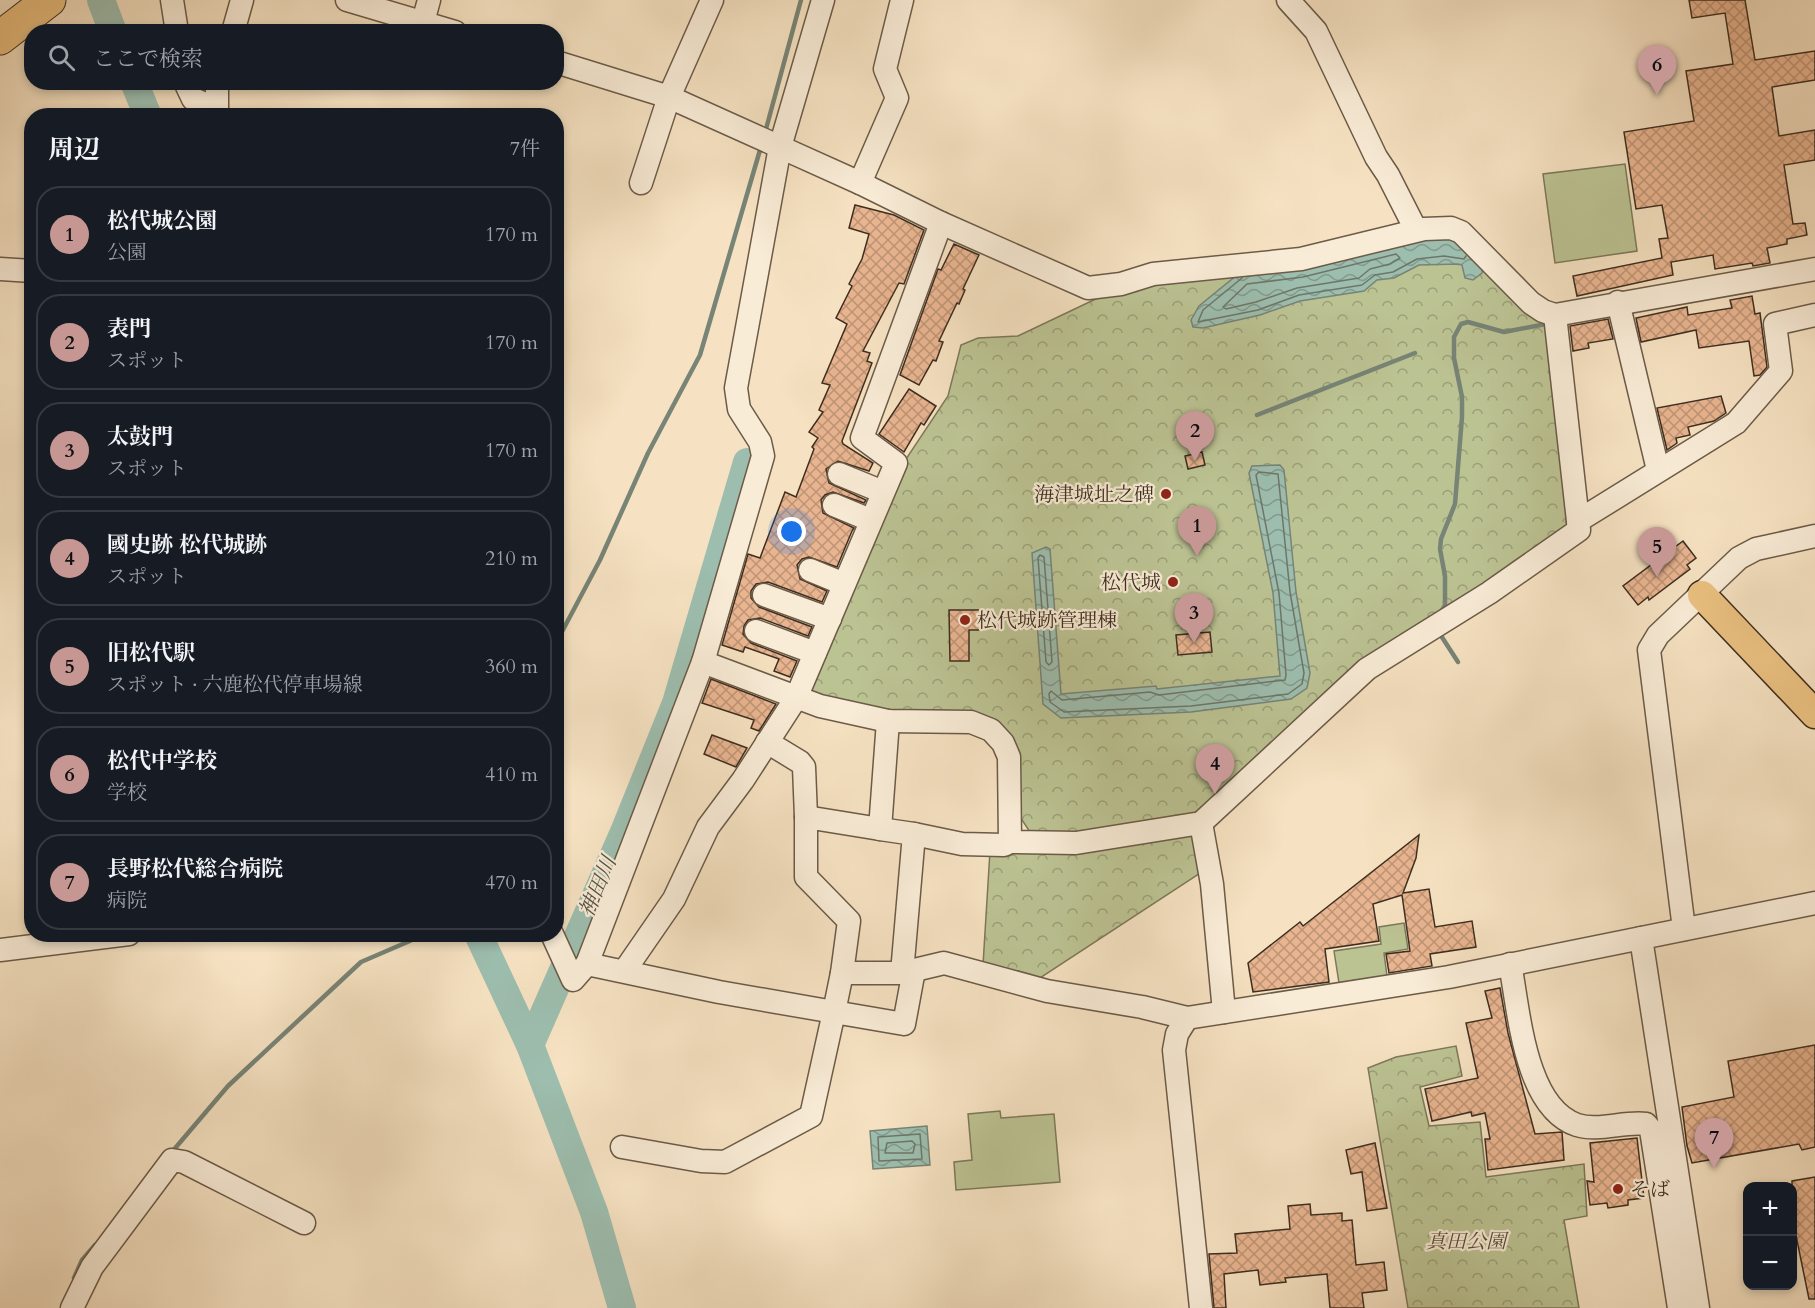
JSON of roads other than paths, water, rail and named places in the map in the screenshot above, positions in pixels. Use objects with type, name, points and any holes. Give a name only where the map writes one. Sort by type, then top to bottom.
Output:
[{"type":"highway","points":[[0,38],[40,7]]},
{"type":"main road","points":[[1702,595],[1815,714]]},
{"type":"street","points":[[172,0],[176,24]]},
{"type":"street","points":[[234,24],[242,0]]},
{"type":"street","points":[[347,0],[429,24]]},
{"type":"street","points":[[423,22],[429,0]]},
{"type":"street","points":[[641,183],[669,97],[712,0]]},
{"type":"street","points":[[556,942],[573,980],[587,964],[703,662],[763,456],[760,442],[739,409],[736,388],[780,147],[823,0]]},
{"type":"street","points":[[860,183],[897,98],[885,69],[902,0]]},
{"type":"street","points":[[1288,0],[1316,31],[1376,157],[1388,175],[1416,230]]},
{"type":"street","points":[[564,64],[669,97],[860,183],[941,223],[1088,288],[1101,289],[1153,274],[1300,259],[1416,230],[1451,228],[1461,232],[1531,303],[1555,315],[1620,309],[1815,269]]},
{"type":"street","points":[[189,90],[193,99],[209,108]]},
{"type":"street","points":[[216,108],[217,90]]},
{"type":"street","points":[[625,970],[674,899],[708,827],[796,698],[896,463],[862,438],[941,223]]},
{"type":"street","points":[[0,269],[24,270]]},
{"type":"street","points":[[1620,309],[1658,470]]},
{"type":"street","points":[[806,817],[962,844],[1004,845],[1010,842],[1076,843],[1201,824],[1367,669],[1542,558],[1579,530],[1555,315]]},
{"type":"street","points":[[1578,520],[1736,423],[1781,371],[1775,324],[1815,315]]},
{"type":"street","points":[[839,474],[883,492]]},
{"type":"street","points":[[834,505],[870,520]]},
{"type":"street","points":[[1684,929],[1649,650],[1658,635],[1739,558],[1756,549],[1815,536]]},
{"type":"street","points":[[810,570],[844,584]]},
{"type":"street","points":[[764,594],[830,619]]},
{"type":"street","points":[[756,631],[815,653]]},
{"type":"street","points":[[703,662],[820,706],[888,721],[971,722],[992,730],[1003,743],[1009,757],[1010,842]]},
{"type":"street","points":[[880,829],[888,721]]},
{"type":"street","points":[[622,1147],[701,1161],[725,1162],[811,1116],[842,973],[849,921],[806,877],[804,767],[800,762],[767,742]]},
{"type":"street","points":[[1201,824],[1212,885],[1224,1012]]},
{"type":"street","points":[[587,964],[625,970],[719,992],[904,1024],[914,834]]},
{"type":"street","points":[[842,973],[908,971],[944,963],[1047,991],[1142,1007],[1187,1018],[1427,981],[1815,903]]},
{"type":"street","points":[[1641,938],[1698,1308]]},
{"type":"street","points":[[0,950],[64,942]]},
{"type":"street","points":[[1510,964],[1531,1071],[1544,1098],[1561,1115],[1576,1125],[1597,1127],[1634,1122],[1646,1124],[1651,1130],[1679,1308]]},
{"type":"street","points":[[1187,1018],[1177,1034],[1174,1050],[1201,1308]]},
{"type":"street","points":[[72,1308],[92,1267],[172,1160],[184,1162],[304,1223]]},
{"type":"water","points":[[1452,235],[1483,267],[1482,273],[1473,280],[1465,278],[1462,265],[1419,265],[1394,278],[1377,280],[1364,291],[1300,301],[1260,315],[1203,328],[1193,327],[1191,320],[1199,306],[1242,271]]},
{"type":"water","points":[[1280,465],[1284,470],[1296,592],[1310,673],[1307,688],[1291,699],[1191,712],[1061,718],[1043,704],[1032,553],[1046,547],[1050,549],[1061,694],[1156,686],[1157,689],[1280,676],[1273,593],[1249,473],[1252,466]]},
{"type":"water","points":[[927,1126],[930,1165],[873,1169],[870,1131]]},
{"type":"waterway","points":[[101,0],[110,24]]},
{"type":"waterway","points":[[766,129],[801,0]]},
{"type":"waterway","points":[[137,90],[145,108]]},
{"type":"waterway","points":[[564,628],[600,560],[648,453],[700,355],[760,150]]},
{"type":"waterway","points":[[1441,612],[1445,605],[1441,539],[1455,504],[1462,417],[1462,397],[1454,358],[1454,337],[1461,324],[1468,322],[1504,332],[1551,323]]},
{"type":"waterway","points":[[1257,415],[1415,353]]},
{"type":"waterway","name":"神田川","points":[[530,1045],[624,832],[676,703],[747,462]]},
{"type":"waterway","points":[[1438,631],[1458,662]]},
{"type":"waterway","points":[[171,1153],[228,1086],[361,962],[407,942]]},
{"type":"waterway","name":"神田川","points":[[482,942],[530,1045],[594,1212],[622,1308]]},
{"type":"waterway","points":[[74,1278],[82,1260],[95,1245]]},
{"type":"place","name":"松代中学校","points":[[1657,95]]},
{"type":"place","name":"表門","points":[[1195,461]]},
{"type":"place","name":"海津城址之碑","points":[[1166,494]]},
{"type":"place","name":"松代城公園","points":[[1197,556]]},
{"type":"place","name":"旧松代駅","points":[[1657,577]]},
{"type":"place","name":"松代城","points":[[1173,582]]},
{"type":"place","name":"松代城跡管理棟","points":[[965,620]]},
{"type":"place","name":"太鼓門","points":[[1194,643]]},
{"type":"place","name":"國史跡 松代城跡","points":[[1215,794]]},
{"type":"place","name":"長野松代総合病院","points":[[1714,1168]]},
{"type":"place","name":"そば","points":[[1618,1189]]},
{"type":"park label","name":"真田公園","points":[[1466,1241]]}]
